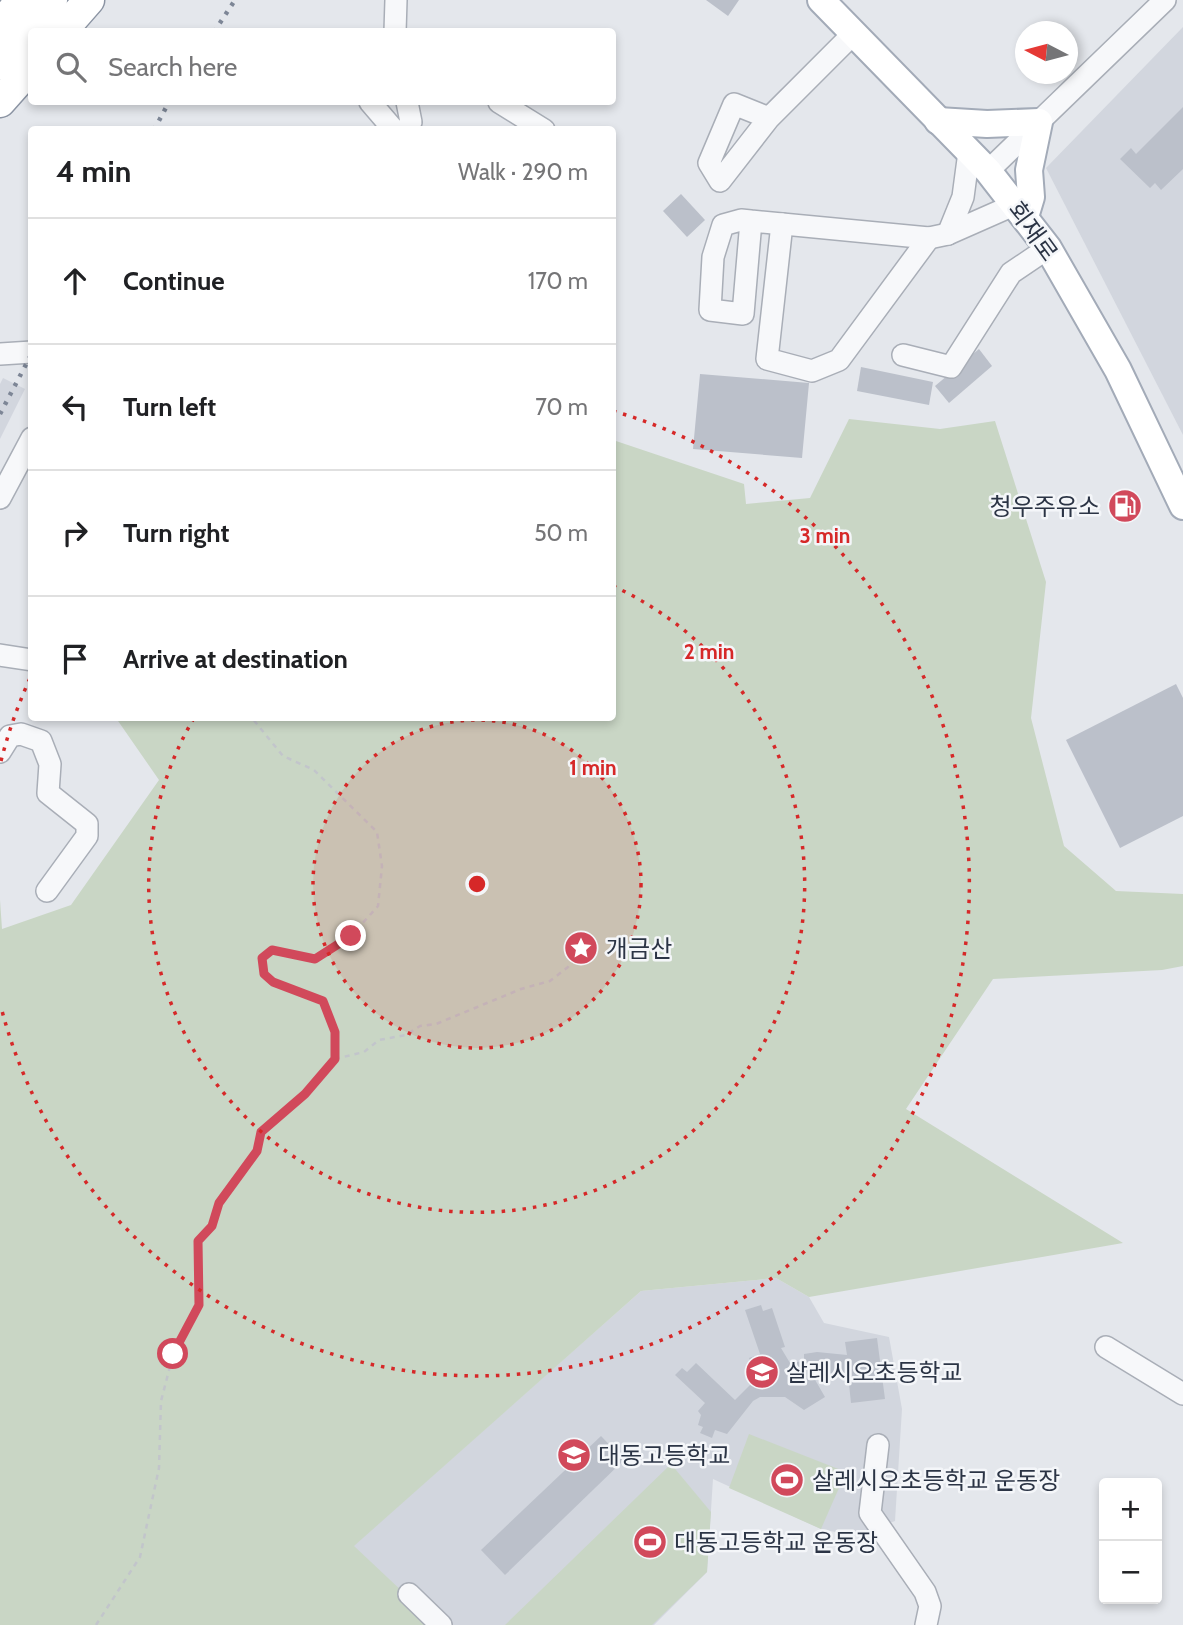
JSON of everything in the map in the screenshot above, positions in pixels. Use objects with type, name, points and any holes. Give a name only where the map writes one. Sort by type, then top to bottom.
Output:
[{"type":"highway","points":[[0,26],[21,0]]},
{"type":"highway","points":[[29,28],[52,0]]},
{"type":"highway","points":[[67,28],[90,0]]},
{"type":"highway","points":[[0,64],[28,30]]},
{"type":"highway","points":[[0,102],[28,70]]},
{"type":"main road","name":"회재로","points":[[821,0],[988,171],[1048,248],[1118,370],[1183,506]]},
{"type":"main road","points":[[938,121],[987,124],[1039,122],[1029,170],[1031,197],[1020,210]]},
{"type":"street","points":[[396,0],[396,28]]},
{"type":"street","points":[[988,171],[1165,0]]},
{"type":"street","points":[[769,118],[853,33]]},
{"type":"street","points":[[0,115],[28,80]]},
{"type":"street","points":[[376,105],[407,122]]},
{"type":"street","points":[[504,105],[538,126]]},
{"type":"street","points":[[782,224],[766,359],[812,371],[839,360],[939,236],[963,197],[969,152]]},
{"type":"street","points":[[751,221],[939,236],[1020,210]]},
{"type":"street","points":[[903,355],[951,367],[1011,274],[1048,248]]},
{"type":"street","points":[[0,354],[28,352]]},
{"type":"street","points":[[0,498],[28,446]]},
{"type":"street","points":[[0,655],[28,659]]},
{"type":"street","points":[[0,752],[10,736],[21,734],[41,741],[50,764],[48,793],[87,824],[87,836],[47,891]]},
{"type":"street","points":[[1106,1347],[1183,1394]]},
{"type":"street","points":[[878,1445],[870,1513],[925,1592],[930,1606],[926,1625]]},
{"type":"street","points":[[409,1594],[441,1625]]},
{"type":"path","points":[[254,721],[283,756],[314,770],[377,832],[382,866],[378,906],[351,936],[315,959],[272,950],[262,958],[264,974],[273,982],[323,1001],[335,1032],[335,1059]]},
{"type":"path","points":[[96,1625],[140,1558],[159,1468],[161,1401],[173,1354],[199,1305],[198,1241],[212,1226],[219,1203],[257,1151],[261,1132],[305,1094],[335,1059],[364,1052],[379,1040],[407,1035],[420,1026],[436,1024],[521,989],[550,981],[568,967],[583,949]]},
{"type":"shaded area","points":[[1183,27],[1183,435],[1046,168]]},
{"type":"shaded area","points":[[3,378],[25,389],[0,439],[0,384]]},
{"type":"shaded area","points":[[776,1278],[809,1297],[824,1323],[889,1337],[902,1409],[895,1521],[854,1536],[821,1529],[713,1479],[707,1572],[654,1625],[435,1625],[353,1546],[641,1291]]},
{"type":"green space","points":[[849,419],[940,429],[995,421],[1046,582],[1031,718],[1064,846],[1116,891],[1183,894],[1183,966],[1162,970],[993,979],[906,1109],[1123,1243],[809,1297],[776,1278],[641,1291],[354,1546],[438,1625],[0,1625],[0,900],[2,929],[71,905],[159,780],[118,721],[616,721],[616,441],[744,484],[746,504],[810,498]]},
{"type":"green space","name":"살레시오초등학교 운동장","points":[[749,1434],[846,1472],[821,1529],[729,1488]]},
{"type":"green space","name":"대동고등학교 운동장","points":[[671,1464],[711,1512],[707,1572],[652,1625],[505,1625]]},
{"type":"building","points":[[706,0],[739,0],[728,16]]},
{"type":"building","points":[[1183,107],[1183,169],[1161,190],[1155,183],[1150,188],[1120,159],[1131,148],[1136,154]]},
{"type":"building","points":[[681,194],[705,220],[687,237],[663,211]]},
{"type":"building","points":[[979,349],[992,366],[949,403],[935,386]]},
{"type":"building","points":[[861,367],[933,382],[929,405],[857,391]]},
{"type":"building","points":[[700,374],[809,383],[802,458],[693,449]]},
{"type":"building","points":[[1176,684],[1183,698],[1183,816],[1120,848],[1066,740]]},
{"type":"building","name":"살레시오초등학교","points":[[761,1305],[763,1311],[772,1308],[785,1347],[781,1348],[790,1363],[804,1361],[804,1354],[817,1352],[847,1355],[845,1342],[877,1338],[885,1399],[851,1403],[848,1375],[831,1373],[814,1378],[825,1397],[804,1410],[785,1397],[760,1397],[753,1401],[727,1434],[715,1430],[712,1438],[700,1433],[703,1427],[698,1425],[701,1415],[698,1411],[705,1403],[675,1375],[682,1368],[687,1372],[696,1363],[735,1400],[754,1381],[745,1373],[752,1366],[749,1358],[760,1354],[745,1310]]},
{"type":"building","points":[[601,1436],[624,1460],[505,1575],[481,1550]]},
{"type":"railway","points":[[217,28],[235,0]]},
{"type":"railway","points":[[156,126],[167,105]]},
{"type":"railway","points":[[0,414],[28,361]]},
{"type":"place","name":"청우주유소","points":[[1125,506]]},
{"type":"place","name":"개금산","points":[[581,948]]},
{"type":"place","name":"살레시오초등학교","points":[[762,1372]]},
{"type":"place","name":"대동고등학교","points":[[574,1455]]},
{"type":"place","name":"살레시오초등학교 운동장","points":[[787,1480]]},
{"type":"place","name":"대동고등학교 운동장","points":[[650,1542]]},
{"type":"route","points":[[173,1354],[199,1305],[196,1285],[198,1241],[212,1226],[219,1203],[257,1151],[261,1132],[305,1094],[335,1059],[335,1032],[323,1001],[273,982],[264,974],[262,958],[272,950],[315,959],[351,936]]}]
